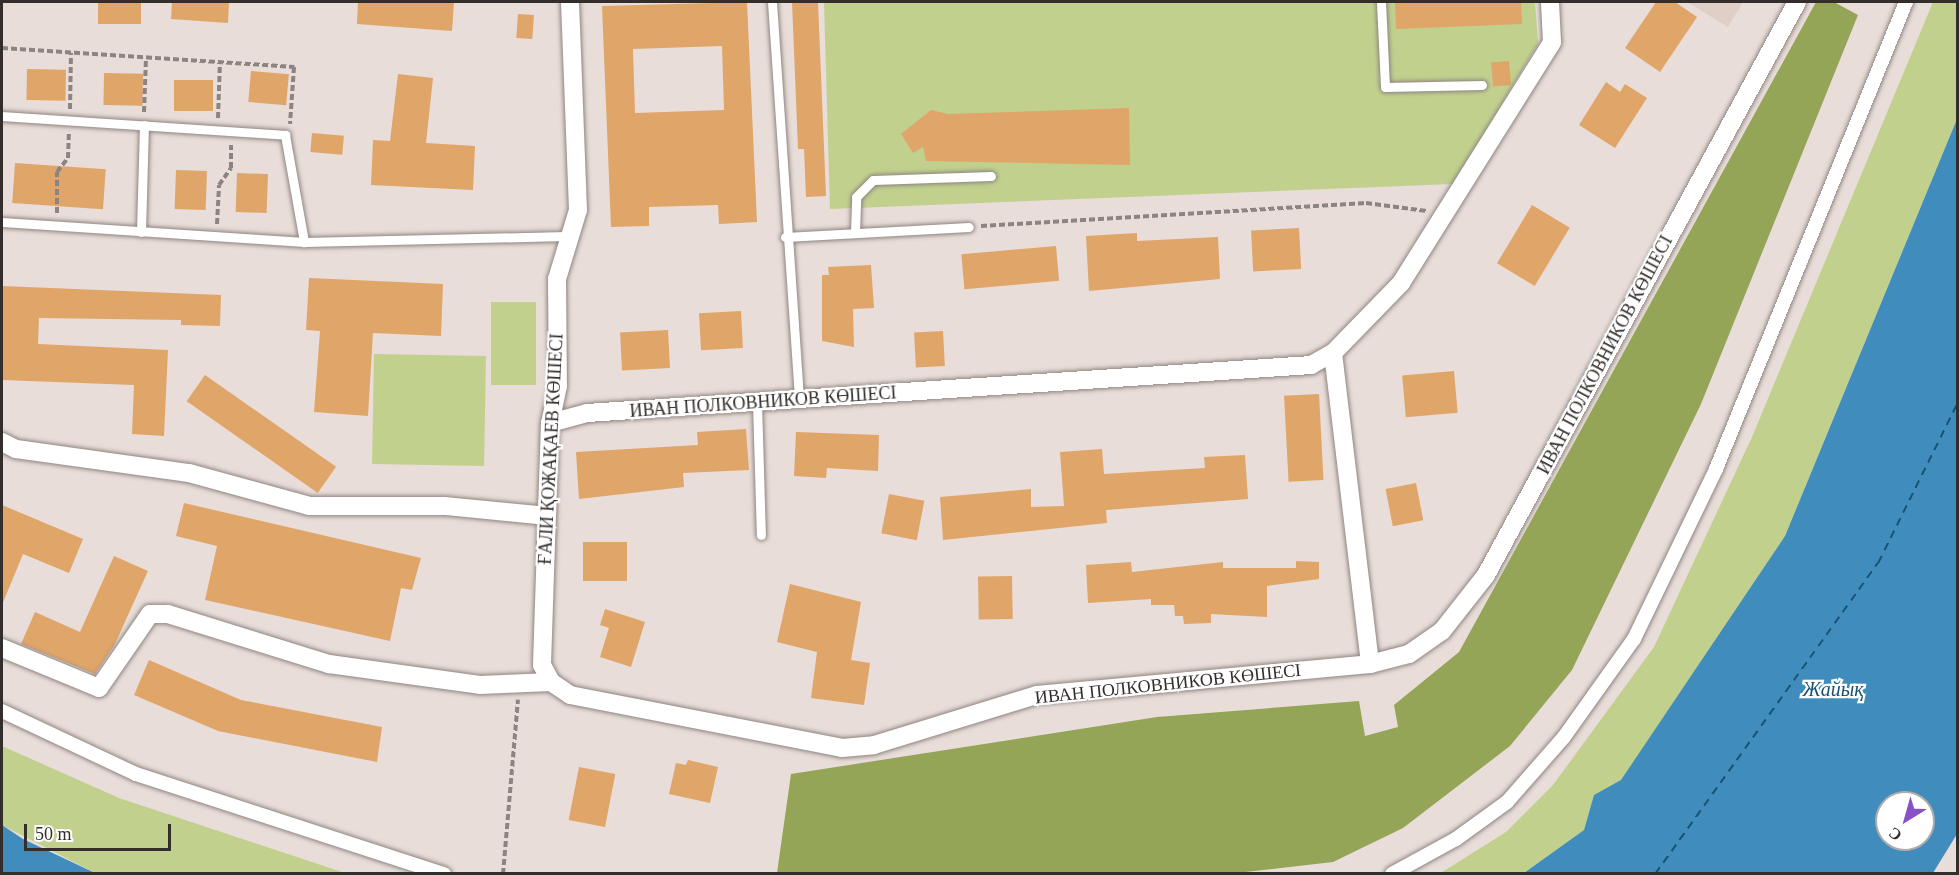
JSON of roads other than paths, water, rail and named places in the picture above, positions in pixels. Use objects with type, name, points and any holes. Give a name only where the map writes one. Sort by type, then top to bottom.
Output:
[{"type":"street","name":"ҒАЛИ ҚОЖАҚАЕВ КӨШЕСІ","points":[[551,682],[542,665],[550,423],[558,386],[557,279],[567,236],[578,210],[570,2]]},
{"type":"street","name":"ИВАН ПОЛКОВНИКОВ КӨШЕСІ","points":[[550,423],[587,413],[1311,365],[1333,352],[1401,283],[1552,42],[1550,2]]},
{"type":"street","name":"ИВАН ПОЛКОВНИКОВ КӨШЕСІ","points":[[551,682],[570,695],[842,748],[874,745],[1036,695],[1370,664],[1409,654],[1442,631],[1486,575],[1797,2]]},
{"type":"street","points":[[1392,873],[1456,839],[1507,802],[1564,737],[1634,639],[1716,469],[1906,2]]},
{"type":"street","points":[[1333,352],[1370,664]]},
{"type":"street","points":[[2,442],[16,449],[189,473],[310,506],[445,507],[547,516]]},
{"type":"street","points":[[2,648],[99,688],[150,614],[168,614],[329,664],[480,685],[519,681],[551,682]]},
{"type":"street","points":[[2,711],[136,774],[444,873]]},
{"type":"lane","points":[[772,2],[785,237],[799,400]]},
{"type":"lane","points":[[1381,2],[1385,87],[1482,85]]},
{"type":"lane","points":[[2,116],[285,135],[304,242]]},
{"type":"lane","points":[[141,232],[144,124]]},
{"type":"lane","points":[[855,232],[856,197],[873,180],[992,176]]},
{"type":"lane","points":[[2,222],[304,242],[567,236]]},
{"type":"lane","points":[[785,237],[969,227]]},
{"type":"lane","points":[[757,403],[761,535]]},
{"type":"water","name":"Жайық","points":[[1957,119],[1957,834],[1933,873],[1524,873],[1584,830],[1594,795],[1621,780],[1785,536]]},
{"type":"water","points":[[2,825],[23,839],[95,873],[2,873]]}]
